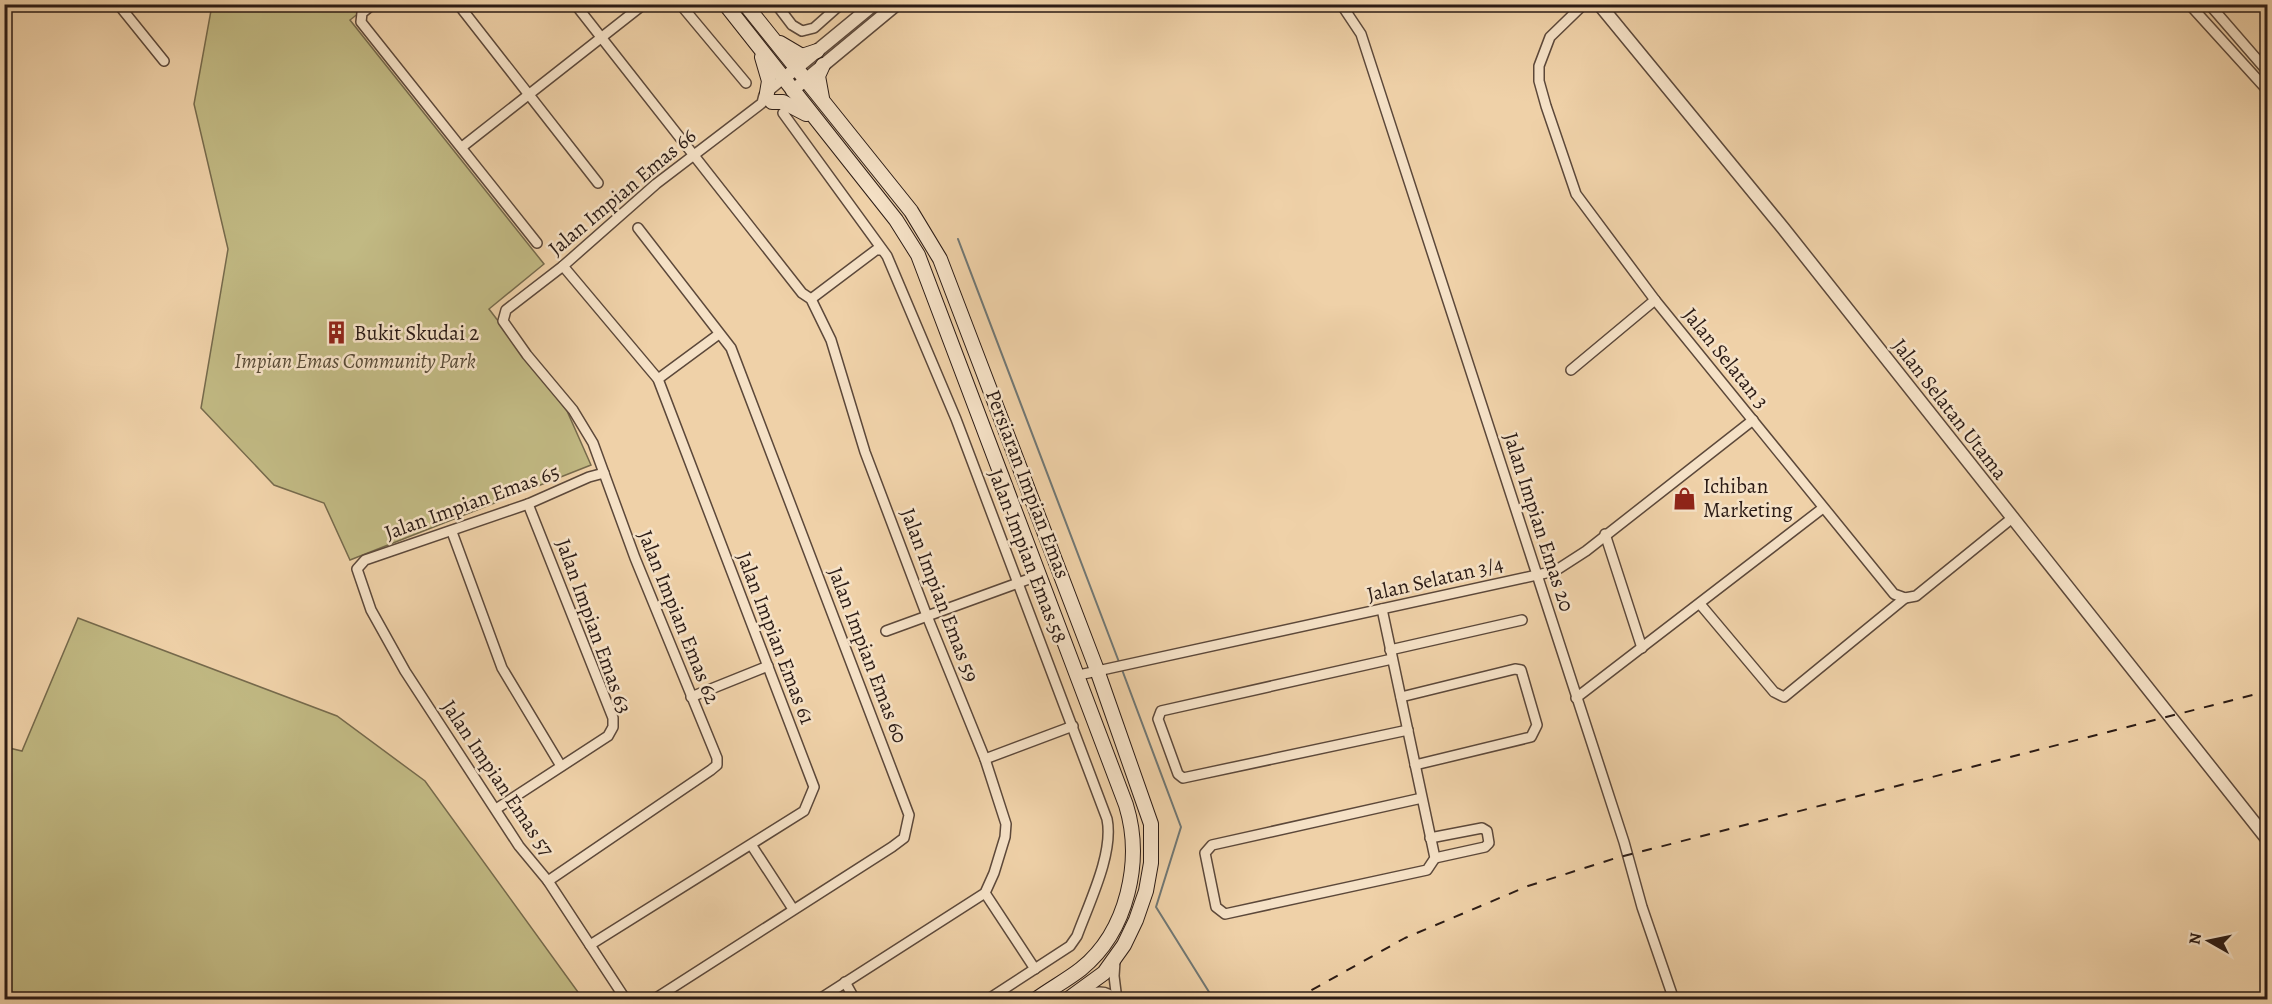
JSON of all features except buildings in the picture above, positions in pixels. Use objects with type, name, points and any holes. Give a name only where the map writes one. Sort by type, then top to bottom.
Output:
[{"type":"main road","name":"Persiaran Impian Emas","points":[[725,4],[896,220],[918,255],[1079,675],[1126,805],[1132,825],[1134,860],[1122,908],[1101,948],[1081,969],[1035,999]]},
{"type":"main road","name":"Persiaran Impian Emas","points":[[745,4],[804,81],[911,211],[940,259],[1097,670],[1151,824],[1151,863],[1146,891],[1136,920],[1104,973],[1067,999]]},
{"type":"main road","points":[[771,37],[802,56],[817,51]]},
{"type":"main road","points":[[760,49],[769,81],[767,99],[783,102],[814,118]]},
{"type":"main road","points":[[823,65],[818,76],[824,103]]},
{"type":"street","points":[[118,4],[164,61]]},
{"type":"street","points":[[373,4],[362,13],[361,22],[537,243]]},
{"type":"street","points":[[458,4],[531,93],[598,183]]},
{"type":"street","name":"Jalan Impian Emas 59","points":[[575,4],[802,293],[811,300],[831,340],[865,452],[927,616],[985,759],[1006,824],[1000,855],[985,893]]},
{"type":"street","points":[[462,147],[644,4]]},
{"type":"street","points":[[680,4],[746,83]]},
{"type":"street","points":[[776,4],[792,25],[802,31],[814,28],[841,4]]},
{"type":"street","points":[[783,79],[874,4]]},
{"type":"street","points":[[792,91],[897,4]]},
{"type":"street","name":"Jalan Impian Emas 20","points":[[1341,4],[1356,25],[1367,55],[1538,575],[1624,842],[1642,907],[1674,999]]},
{"type":"street","name":"Jalan Selatan 3","points":[[1584,4],[1550,37],[1540,57],[1539,81],[1576,194],[1655,300],[1893,594],[1905,598]]},
{"type":"street","name":"Jalan Selatan Utama","points":[[1599,4],[1783,228],[2011,519],[2268,840]]},
{"type":"street","points":[[2189,4],[2268,91]]},
{"type":"street","points":[[2209,4],[2268,72]]},
{"type":"street","name":"Jalan Impian Emas 66","points":[[506,310],[563,266],[656,184],[767,99],[783,79]]},
{"type":"street","name":"Jalan Impian Emas 66","points":[[767,99],[792,91]]},
{"type":"street","name":"Jalan Impian Emas 58","points":[[783,113],[882,250],[956,418],[1073,726],[1110,832],[1096,885],[1077,936],[1070,946],[987,999]]},
{"type":"street","name":"Jalan Impian Emas 60","points":[[638,228],[731,348],[909,815],[904,838],[653,999]]},
{"type":"street","points":[[811,300],[876,250],[882,250]]},
{"type":"street","name":"Jalan Impian Emas 61","points":[[563,266],[647,369],[658,379],[814,787],[804,812],[590,945]]},
{"type":"street","points":[[1571,370],[1655,300]]},
{"type":"street","name":"Jalan Impian Emas 62","points":[[506,310],[503,321],[526,355],[573,410],[593,443],[691,697],[717,758],[717,765],[548,881]]},
{"type":"street","points":[[658,379],[719,334]]},
{"type":"street","name":"Jalan Selatan 3/4","points":[[1079,675],[1555,571],[1586,551],[1753,420]]},
{"type":"street","name":"Jalan Impian Emas 65","points":[[357,569],[365,560],[452,532],[604,473]]},
{"type":"street","name":"Jalan Impian Emas 63","points":[[496,810],[608,736],[613,727],[613,718],[528,504]]},
{"type":"street","points":[[1576,698],[1823,508]]},
{"type":"street","points":[[1700,604],[1773,692],[1784,697],[1905,598],[1916,596],[2011,519]]},
{"type":"street","points":[[452,532],[502,668],[561,766]]},
{"type":"street","points":[[1605,534],[1642,648]]},
{"type":"street","name":"Jalan Impian Emas 57","points":[[357,569],[371,610],[405,671],[519,846],[548,881],[626,999]]},
{"type":"street","points":[[886,631],[1040,575]]},
{"type":"street","points":[[1382,609],[1435,858]]},
{"type":"street","points":[[1408,730],[1183,778],[1178,774],[1158,719],[1161,711],[1522,620]]},
{"type":"street","points":[[691,697],[768,666]]},
{"type":"street","points":[[1401,697],[1515,669],[1521,670],[1537,725],[1531,736],[1415,765]]},
{"type":"street","points":[[985,759],[1073,726]]},
{"type":"street","points":[[1422,798],[1212,845],[1205,853],[1216,907],[1224,914],[1427,870],[1435,858],[1485,848],[1489,843],[1486,831],[1482,828],[1430,838]]},
{"type":"street","points":[[752,846],[793,909]]},
{"type":"street","points":[[818,999],[985,893],[1035,969]]},
{"type":"street","points":[[1116,999],[1114,976],[1118,953]]},
{"type":"street","points":[[845,982],[855,999]]},
{"type":"street","points":[[1073,999],[1101,991],[1107,992],[1116,999]]},
{"type":"green space","name":"Impian Emas Community Park","points":[[212,5],[369,5],[350,20],[544,264],[489,309],[567,411],[591,465],[350,560],[324,503],[274,485],[201,408],[228,249],[194,104]]},
{"type":"green space","points":[[78,618],[337,716],[425,781],[583,999],[5,999],[5,747],[22,751]]},
{"type":"waterway","points":[[958,239],[1119,662]]},
{"type":"waterway","points":[[1121,667],[1181,827],[1156,907],[1214,1000]]},
{"type":"railway","points":[[1294,1000],[1405,938],[1528,886],[1616,858],[2268,691]]},
{"type":"place","name":"Bukit Skudai 2","points":[[336,333]]},
{"type":"place","name":"Ichiban Marketing","points":[[1685,498]]}]
